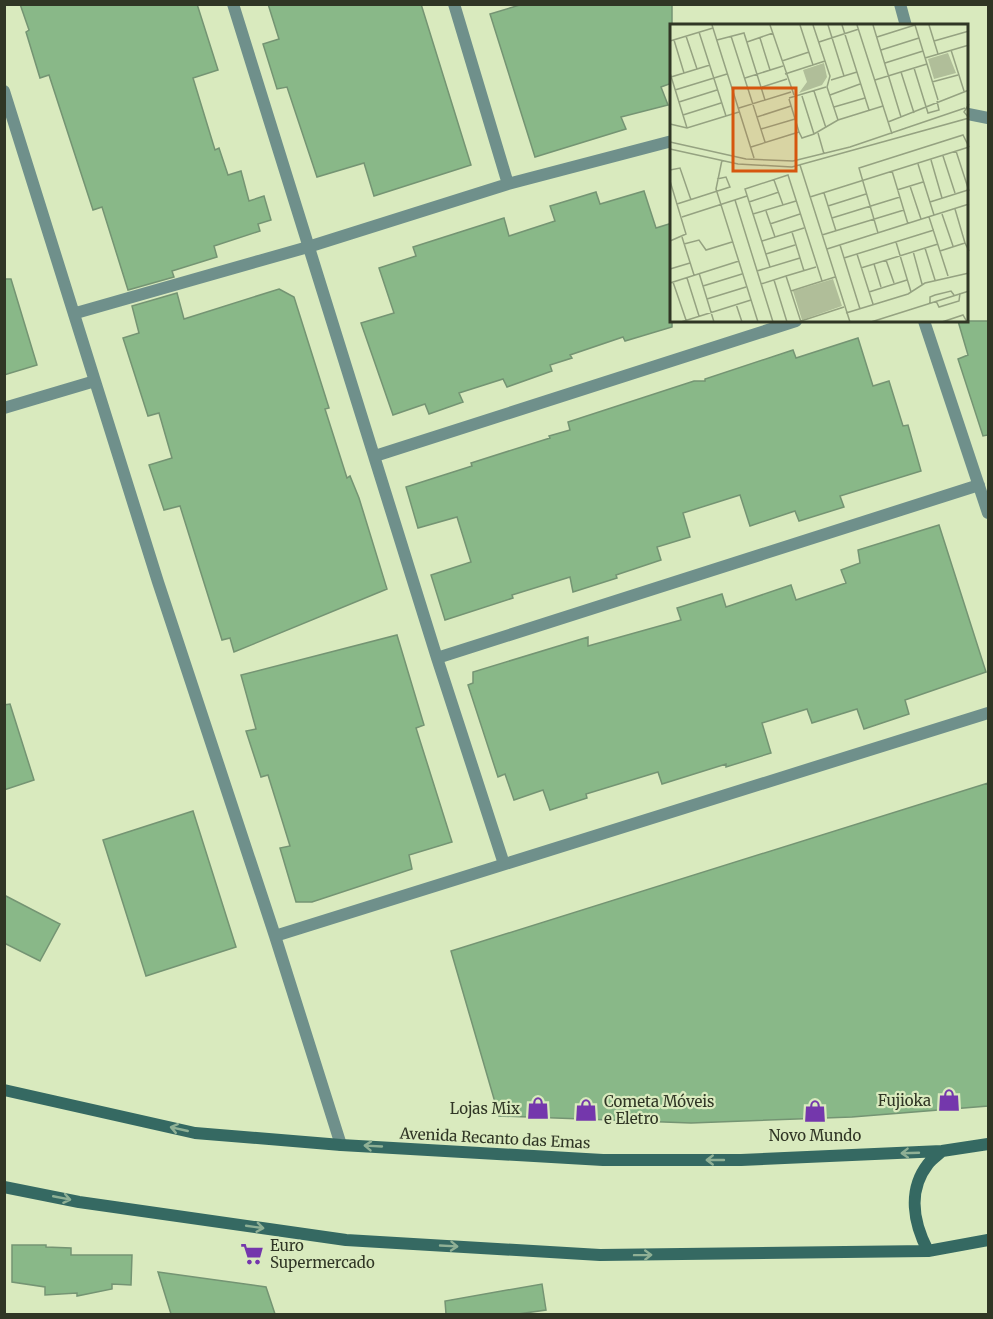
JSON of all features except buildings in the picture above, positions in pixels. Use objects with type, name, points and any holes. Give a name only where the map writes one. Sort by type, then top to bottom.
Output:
[{"type":"main road","name":"Avenida Recanto das Emas","points":[[4,1090],[195,1133],[603,1160],[741,1160],[942,1151],[988,1144]]},
{"type":"main road","points":[[928,1251],[918,1232],[914,1214],[916,1198],[920,1178],[928,1164],[942,1151]]},
{"type":"main road","points":[[4,1187],[79,1202],[346,1240],[600,1255],[928,1251],[988,1240]]},
{"type":"street","points":[[233,4],[437,658],[504,864]]},
{"type":"street","points":[[454,4],[508,184]]},
{"type":"street","points":[[900,4],[905,24]]},
{"type":"street","points":[[4,91],[76,313],[94,381],[341,1144]]},
{"type":"street","points":[[969,114],[988,118]]},
{"type":"street","points":[[76,313],[308,247],[508,184],[670,142]]},
{"type":"street","points":[[375,456],[793,322]]},
{"type":"street","points":[[924,322],[988,513]]},
{"type":"street","points":[[4,408],[94,381]]},
{"type":"street","points":[[437,658],[979,485]]},
{"type":"street","points":[[275,936],[988,713]]},
{"type":"place","name":"Fujioka","points":[[949,1100]]},
{"type":"place","name":"Lojas Mix","points":[[538,1108]]},
{"type":"place","name":"Cometa Móveis e Eletro","points":[[586,1110]]},
{"type":"place","name":"Novo Mundo","points":[[815,1111]]},
{"type":"place","name":"Euro Supermercado","points":[[252,1254]]}]
